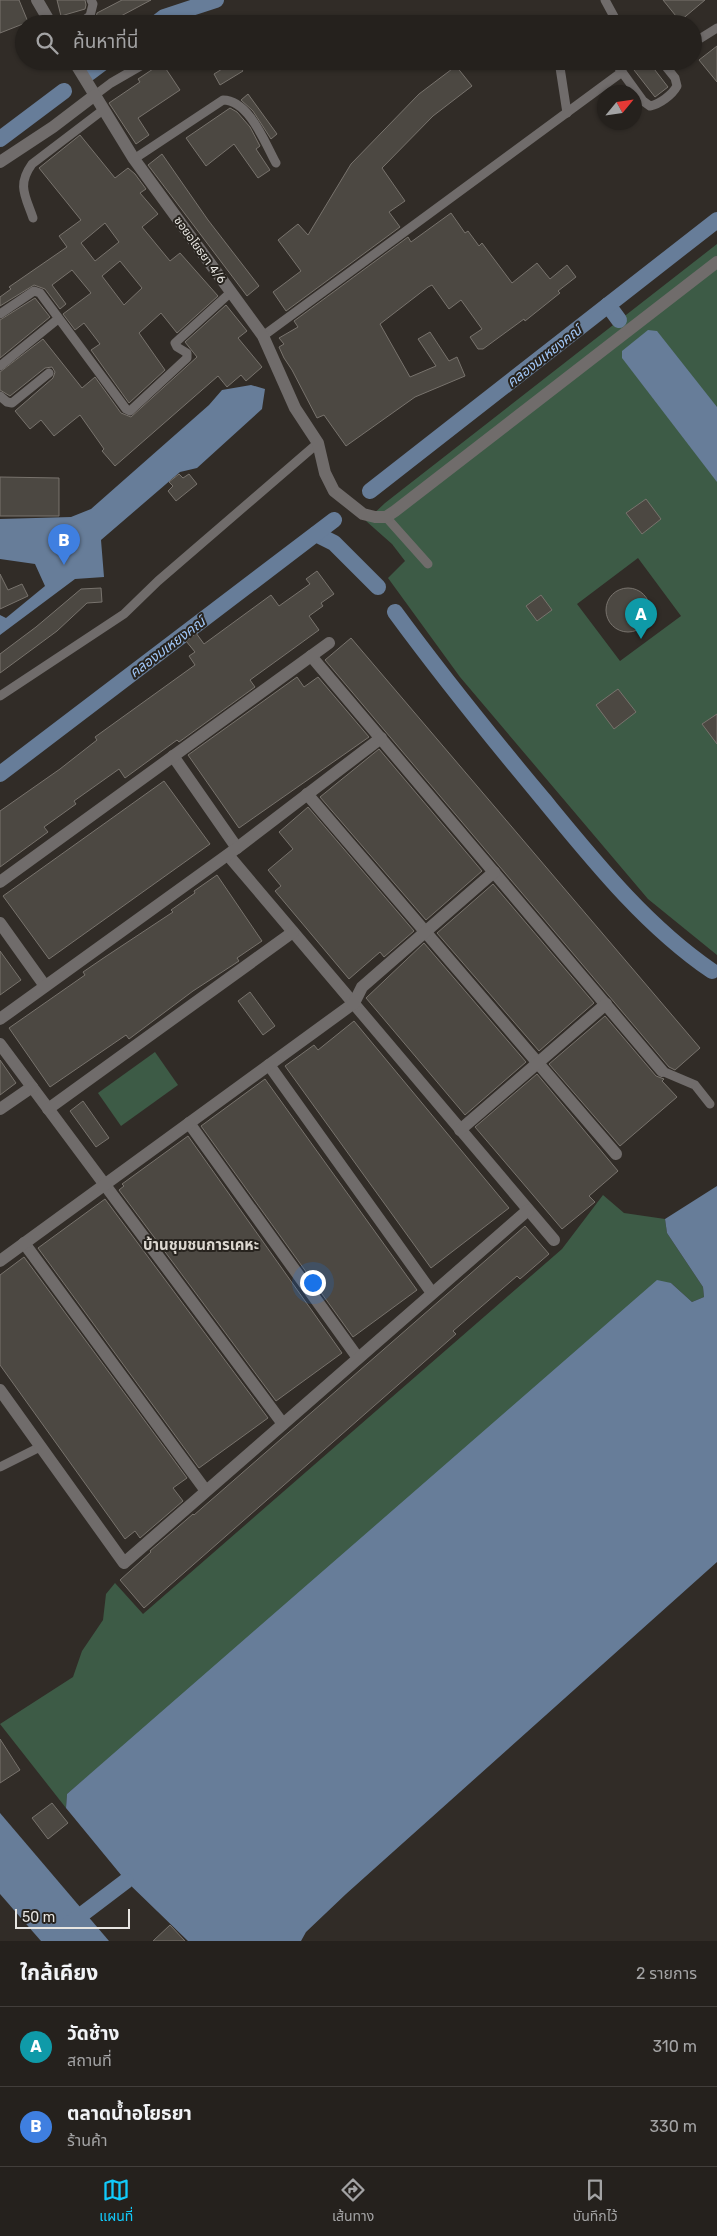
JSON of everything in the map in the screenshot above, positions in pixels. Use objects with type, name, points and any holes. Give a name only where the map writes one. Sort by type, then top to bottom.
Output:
[{"type":"street","points":[[37,0],[46,15]]},
{"type":"street","name":"ซอยอโยธยา 4/6","points":[[80,70],[134,159],[263,336],[296,408],[318,443],[325,473],[334,491],[363,514],[375,518],[386,517]]},
{"type":"street","points":[[0,162],[53,127],[95,95]]},
{"type":"street","points":[[386,517],[530,409],[717,262]]},
{"type":"street","points":[[0,882],[329,644]]},
{"type":"street","points":[[311,656],[662,1071]]},
{"type":"street","points":[[0,1019],[233,851],[380,738]]},
{"type":"street","points":[[173,756],[233,851],[294,932],[554,1240]]},
{"type":"street","points":[[307,794],[616,1154]]},
{"type":"street","points":[[0,1261],[354,1004],[362,987],[494,872]]},
{"type":"street","points":[[0,924],[45,986]]},
{"type":"street","points":[[48,1109],[294,932]]},
{"type":"street","points":[[460,1130],[606,1004]]},
{"type":"street","points":[[0,1044],[282,1424]]},
{"type":"street","points":[[269,1065],[432,1293]]},
{"type":"street","points":[[0,1109],[32,1087]]},
{"type":"street","points":[[189,1123],[358,1358]]},
{"type":"street","points":[[0,1390],[124,1563],[528,1210]]},
{"type":"street","points":[[24,1243],[206,1491]]},
{"type":"lane","points":[[90,15],[93,4],[91,0]]},
{"type":"lane","points":[[605,0],[613,15]]},
{"type":"lane","points":[[702,37],[717,28]]},
{"type":"lane","points":[[95,95],[133,70]]},
{"type":"lane","points":[[560,70],[567,113]]},
{"type":"lane","points":[[263,336],[622,72],[643,101],[650,106],[674,92],[677,86],[675,78],[670,70]]},
{"type":"lane","points":[[134,159],[223,100],[232,100],[242,106],[276,163]]},
{"type":"lane","points":[[33,218],[22,188],[24,175],[32,164],[103,110]]},
{"type":"lane","points":[[0,314],[34,291],[40,293],[126,409],[130,411],[187,358],[187,353],[177,347],[175,342],[231,292]]},
{"type":"lane","points":[[0,366],[58,319]]},
{"type":"lane","points":[[0,396],[6,402],[12,403],[49,373]]},
{"type":"lane","points":[[0,696],[124,614],[158,581],[318,443]]},
{"type":"lane","points":[[386,517],[428,564]]},
{"type":"lane","points":[[662,1071],[695,1085],[710,1104]]},
{"type":"lane","points":[[0,1467],[40,1447]]},
{"type":"green space","points":[[717,244],[717,955],[648,899],[460,677],[388,578],[405,561],[392,544],[366,521],[385,503]],"holes":[[[638,558],[681,616],[620,661],[577,604]]]},
{"type":"green space","points":[[155,1052],[178,1085],[121,1126],[98,1093]]},
{"type":"green space","points":[[603,1195],[624,1213],[665,1219],[667,1233],[703,1287],[704,1297],[692,1302],[671,1283],[67,1794],[66,1808],[0,1724],[73,1677],[82,1651],[103,1620],[106,1594],[115,1583],[143,1614],[562,1249]]},
{"type":"water","points":[[648,330],[657,331],[717,407],[717,482],[622,358],[622,351]]},
{"type":"water","points":[[251,385],[265,389],[262,409],[197,468],[180,472],[101,540],[104,577],[75,579],[0,635],[0,615],[6,618],[45,586],[35,564],[0,559],[0,519],[71,517],[91,509],[209,405],[222,390]]},
{"type":"water","points":[[717,1186],[717,1562],[346,1894],[306,1932],[301,1941],[188,1941],[126,1881],[66,1808],[67,1794],[657,1280],[671,1283],[692,1302],[704,1297],[703,1287],[667,1233],[665,1219]]},
{"type":"water","points":[[0,1813],[109,1941],[41,1941],[0,1894]]},
{"type":"building","points":[[0,0],[19,0],[25,15],[15,15],[15,27],[0,33]]},
{"type":"building","points":[[57,0],[85,0],[85,9],[61,15]]},
{"type":"building","points":[[122,0],[151,0],[123,15],[97,15],[97,13]]},
{"type":"building","points":[[663,0],[705,0],[687,15],[675,15]]},
{"type":"building","points":[[717,46],[717,82],[702,64],[702,58]]},
{"type":"building","points":[[152,70],[167,70],[180,90],[138,118],[149,135],[136,144],[109,103],[140,82],[138,79]]},
{"type":"building","points":[[220,70],[243,71],[220,85],[214,74]]},
{"type":"building","points":[[451,70],[459,70],[472,86],[433,116],[382,168],[405,201],[389,212],[400,227],[286,311],[273,292],[301,271],[278,240],[298,224],[308,235],[351,164],[419,94]]},
{"type":"building","points":[[634,70],[655,70],[668,87],[655,97]]},
{"type":"building","points":[[248,94],[277,134],[271,139],[253,111],[241,100]]},
{"type":"building","points":[[230,108],[237,112],[250,127],[260,146],[256,149],[270,170],[258,178],[234,144],[206,166],[186,138]]},
{"type":"building","points":[[80,135],[115,178],[128,168],[146,189],[140,193],[158,214],[142,227],[170,261],[180,253],[218,296],[177,333],[161,313],[139,333],[165,370],[129,403],[91,350],[100,344],[84,323],[75,330],[63,314],[91,293],[72,270],[52,285],[66,304],[60,309],[45,289],[34,285],[0,306],[0,297],[11,289],[9,287],[67,247],[59,236],[81,220],[39,168]],"holes":[[[105,223],[119,242],[95,261],[81,243]],[[120,261],[142,288],[124,305],[102,276]]]},
{"type":"building","points":[[162,154],[208,220],[259,286],[247,296],[148,165]]},
{"type":"building","points":[[451,213],[465,233],[468,231],[479,246],[482,243],[512,283],[537,263],[550,279],[567,265],[576,277],[558,291],[560,293],[525,321],[524,319],[483,349],[478,349],[470,337],[482,329],[461,300],[449,309],[432,285],[428,287],[380,324],[410,377],[436,366],[418,339],[430,332],[449,361],[457,357],[465,376],[415,397],[346,446],[324,415],[317,418],[284,358],[279,347],[284,344],[279,338],[298,327],[294,321],[408,237],[411,242]]},
{"type":"building","points":[[35,298],[50,317],[0,358],[0,320]]},
{"type":"building","points":[[226,305],[247,331],[238,338],[262,367],[246,381],[241,375],[227,387],[218,376],[115,466],[102,451],[104,449],[80,415],[54,436],[41,420],[30,429],[15,411],[53,378],[55,372],[52,367],[45,368],[10,396],[0,390],[0,372],[43,339],[82,388],[95,377],[121,413],[131,417],[197,357],[185,342]]},
{"type":"building","points":[[179,474],[183,478],[189,474],[197,484],[176,501],[168,491],[173,486],[169,482]]},
{"type":"building","points":[[0,477],[59,478],[59,516],[0,516]]},
{"type":"building","points":[[646,499],[661,519],[642,534],[626,513]]},
{"type":"building","points":[[317,571],[334,594],[321,603],[323,606],[309,616],[319,630],[250,680],[255,687],[179,742],[177,740],[125,778],[119,769],[74,801],[76,804],[44,827],[48,832],[0,867],[0,811],[60,769],[97,740],[95,737],[195,665],[189,656],[195,652],[186,641],[196,633],[204,644],[271,595],[279,606],[310,584],[306,579]]},
{"type":"building","points":[[0,574],[8,590],[22,584],[28,596],[0,609]]},
{"type":"building","points":[[101,588],[102,602],[87,603],[57,631],[0,673],[0,654],[81,589]]},
{"type":"building","points":[[628,588],[640,592],[646,598],[650,610],[646,622],[640,628],[628,632],[616,628],[610,622],[606,610],[610,598],[616,592]]},
{"type":"building","points":[[541,595],[552,610],[537,621],[526,606]]},
{"type":"building","points":[[351,638],[700,1048],[675,1070],[669,1067],[325,660]]},
{"type":"building","points":[[297,677],[304,687],[318,677],[369,737],[239,828],[188,755]]},
{"type":"building","points":[[618,689],[636,712],[614,729],[596,705]]},
{"type":"building","points":[[717,714],[717,744],[702,724]]},
{"type":"building","points":[[379,749],[482,871],[426,920],[320,797]]},
{"type":"building","points":[[164,781],[210,844],[49,959],[3,896]]},
{"type":"building","points":[[308,807],[414,931],[384,957],[380,952],[349,979],[275,891],[281,886],[268,870],[293,849],[279,832]]},
{"type":"building","points":[[217,875],[262,941],[237,958],[239,961],[193,991],[129,1039],[126,1035],[50,1087],[9,1028],[85,975],[83,972],[173,912],[171,910]]},
{"type":"building","points":[[493,884],[594,1003],[539,1051],[437,933]]},
{"type":"building","points":[[424,943],[526,1062],[465,1115],[366,998]]},
{"type":"building","points":[[0,951],[21,980],[0,995]]},
{"type":"building","points":[[250,992],[275,1026],[263,1035],[238,1001]]},
{"type":"building","points":[[605,1016],[656,1076],[664,1079],[662,1081],[677,1097],[620,1146],[549,1064]]},
{"type":"building","points":[[354,1021],[509,1208],[431,1268],[285,1066],[314,1045],[318,1050]]},
{"type":"building","points":[[0,1060],[16,1083],[0,1095]]},
{"type":"building","points":[[537,1074],[618,1171],[589,1196],[595,1202],[562,1229],[475,1127]]},
{"type":"building","points":[[265,1079],[417,1290],[353,1337],[201,1126]]},
{"type":"building","points":[[83,1101],[109,1138],[96,1147],[70,1111]]},
{"type":"building","points":[[188,1136],[342,1353],[276,1401],[119,1190],[124,1186],[122,1184]]},
{"type":"building","points":[[105,1199],[268,1418],[199,1468],[38,1248]]},
{"type":"building","points":[[525,1226],[549,1254],[520,1279],[517,1276],[453,1331],[456,1334],[144,1608],[120,1580],[150,1551],[194,1515]]},
{"type":"building","points":[[24,1257],[187,1478],[173,1488],[183,1501],[140,1538],[135,1531],[125,1539],[0,1365],[0,1275]]},
{"type":"building","points":[[0,1739],[20,1770],[0,1783]]},
{"type":"building","points":[[52,1803],[68,1823],[48,1839],[32,1818]]},
{"type":"building","points":[[170,1925],[185,1941],[153,1941]]},
{"type":"waterway","points":[[170,15],[216,0]]},
{"type":"waterway","points":[[89,73],[93,70]]},
{"type":"waterway","points":[[0,139],[64,91]]},
{"type":"waterway","name":"คลองมเหยงคณ์","points":[[370,491],[717,220]]},
{"type":"waterway","points":[[608,305],[619,320]]},
{"type":"waterway","name":"คลองมเหยงคณ์","points":[[0,774],[334,520]]},
{"type":"waterway","points":[[316,534],[334,543],[378,587]]},
{"type":"waterway","points":[[395,612],[486,730],[601,869],[665,934],[712,971]]},
{"type":"waterway","points":[[68,1925],[126,1881]]},
{"type":"place","name":"ตลาดน้ำอโยธยา","points":[[64,565]]},
{"type":"place","name":"วัดช้าง","points":[[641,639]]},
{"type":"district","name":"บ้านชุมชนการเคหะ","points":[[201,1245]]}]
